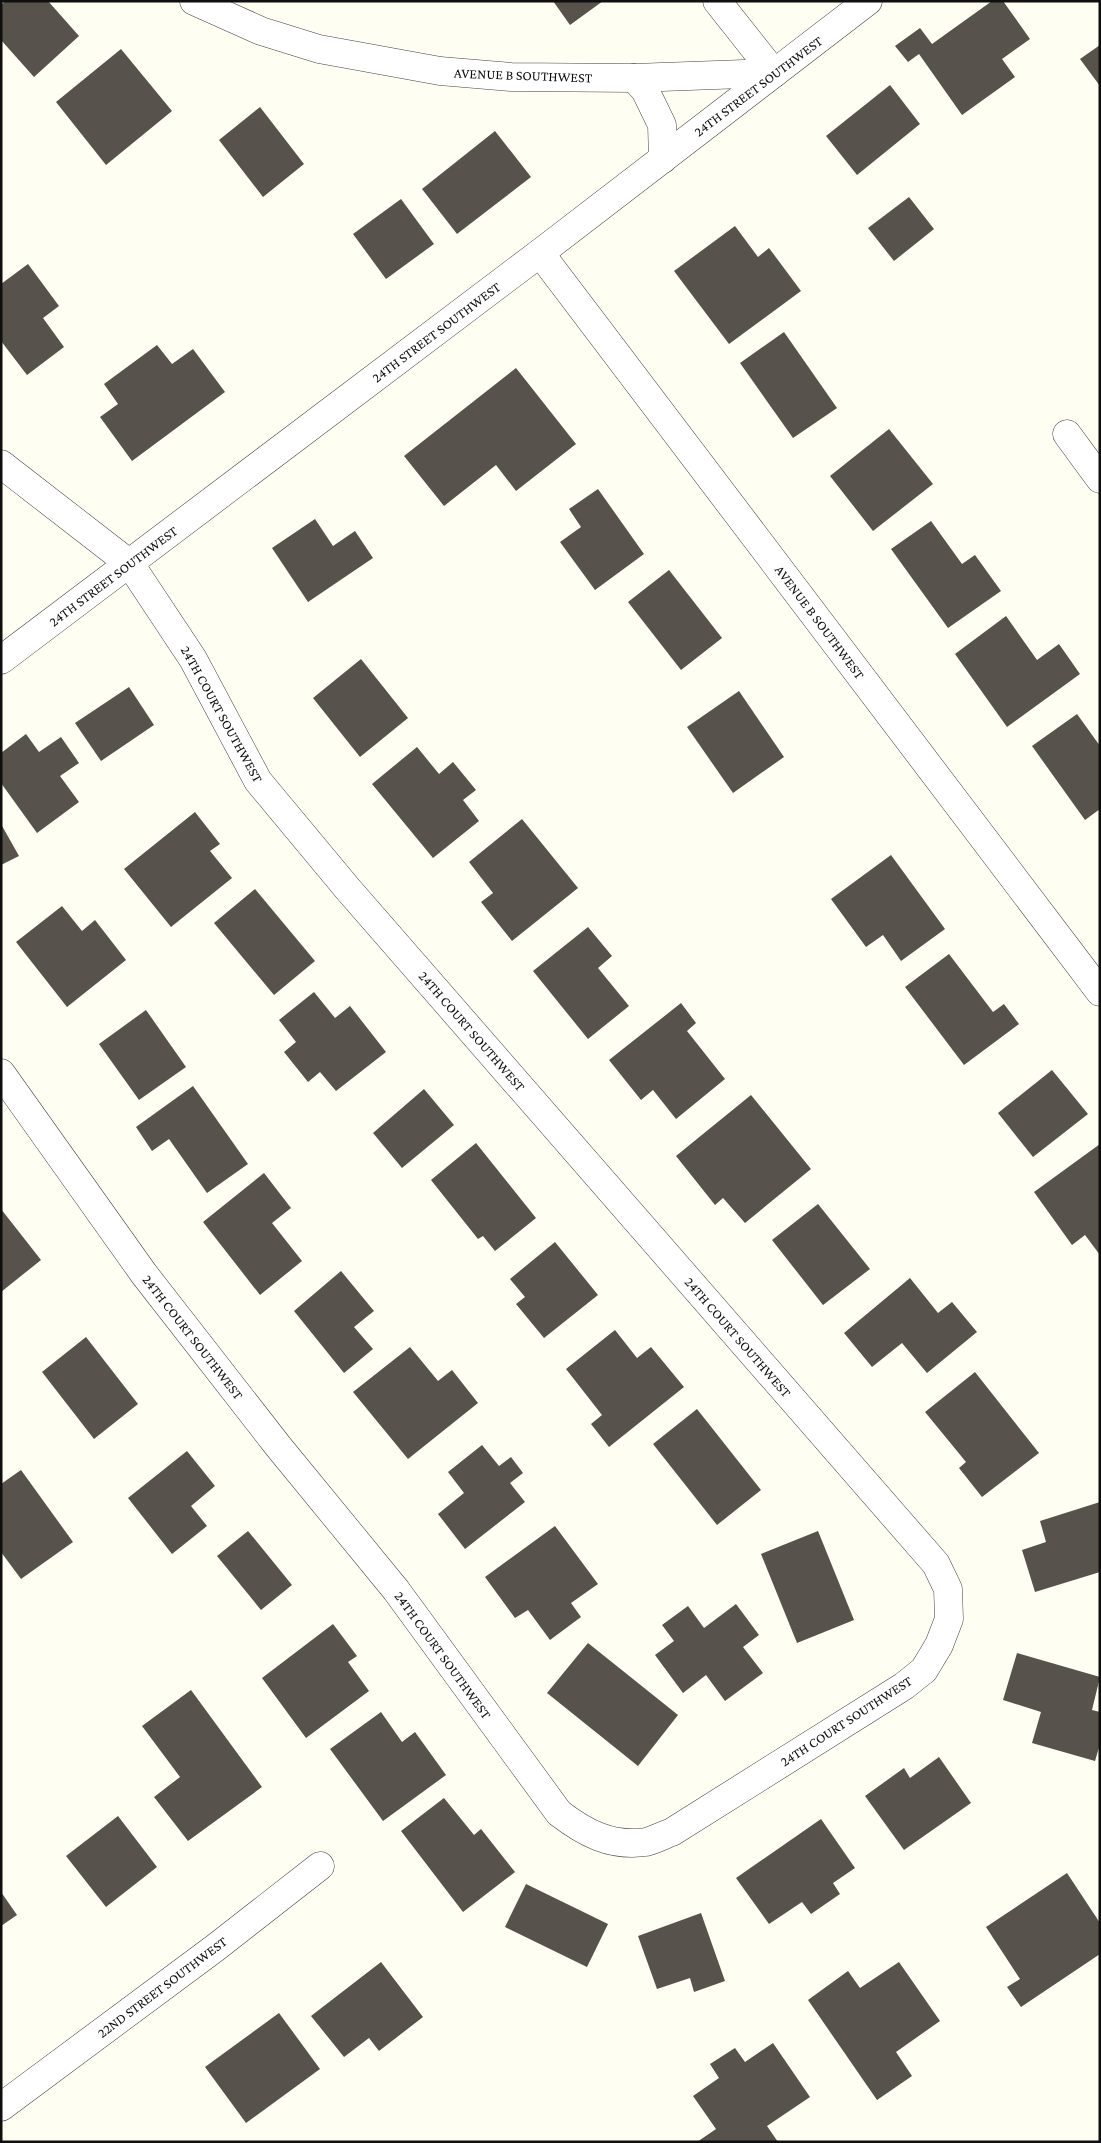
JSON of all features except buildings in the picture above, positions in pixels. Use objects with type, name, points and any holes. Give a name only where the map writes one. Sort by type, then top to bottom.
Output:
[{"type":"street","name":"AVENUE B SOUTHWEST","points":[[194,1],[260,31],[319,49],[440,71],[511,77],[634,78],[774,73]]},
{"type":"street","points":[[717,1],[774,73]]},
{"type":"street","name":"24TH STREET SOUTHWEST","points":[[1,660],[540,253],[868,1]]},
{"type":"street","points":[[634,78],[645,90],[662,125],[663,159]]},
{"type":"street","name":"AVENUE B SOUTHWEST","points":[[540,253],[1100,992]]},
{"type":"street","points":[[1067,434],[1100,479]]},
{"type":"street","name":"24TH COURT SOUTHWEST","points":[[1,464],[130,564],[193,659],[258,781],[347,888],[936,1564],[948,1589],[949,1620],[940,1645],[924,1670],[904,1686],[672,1832],[647,1842],[611,1842],[581,1830],[559,1813],[396,1590],[278,1446],[144,1274],[1,1072]]},
{"type":"street","name":"22ND STREET SOUTHWEST","points":[[1,2107],[215,1948],[320,1866]]}]
